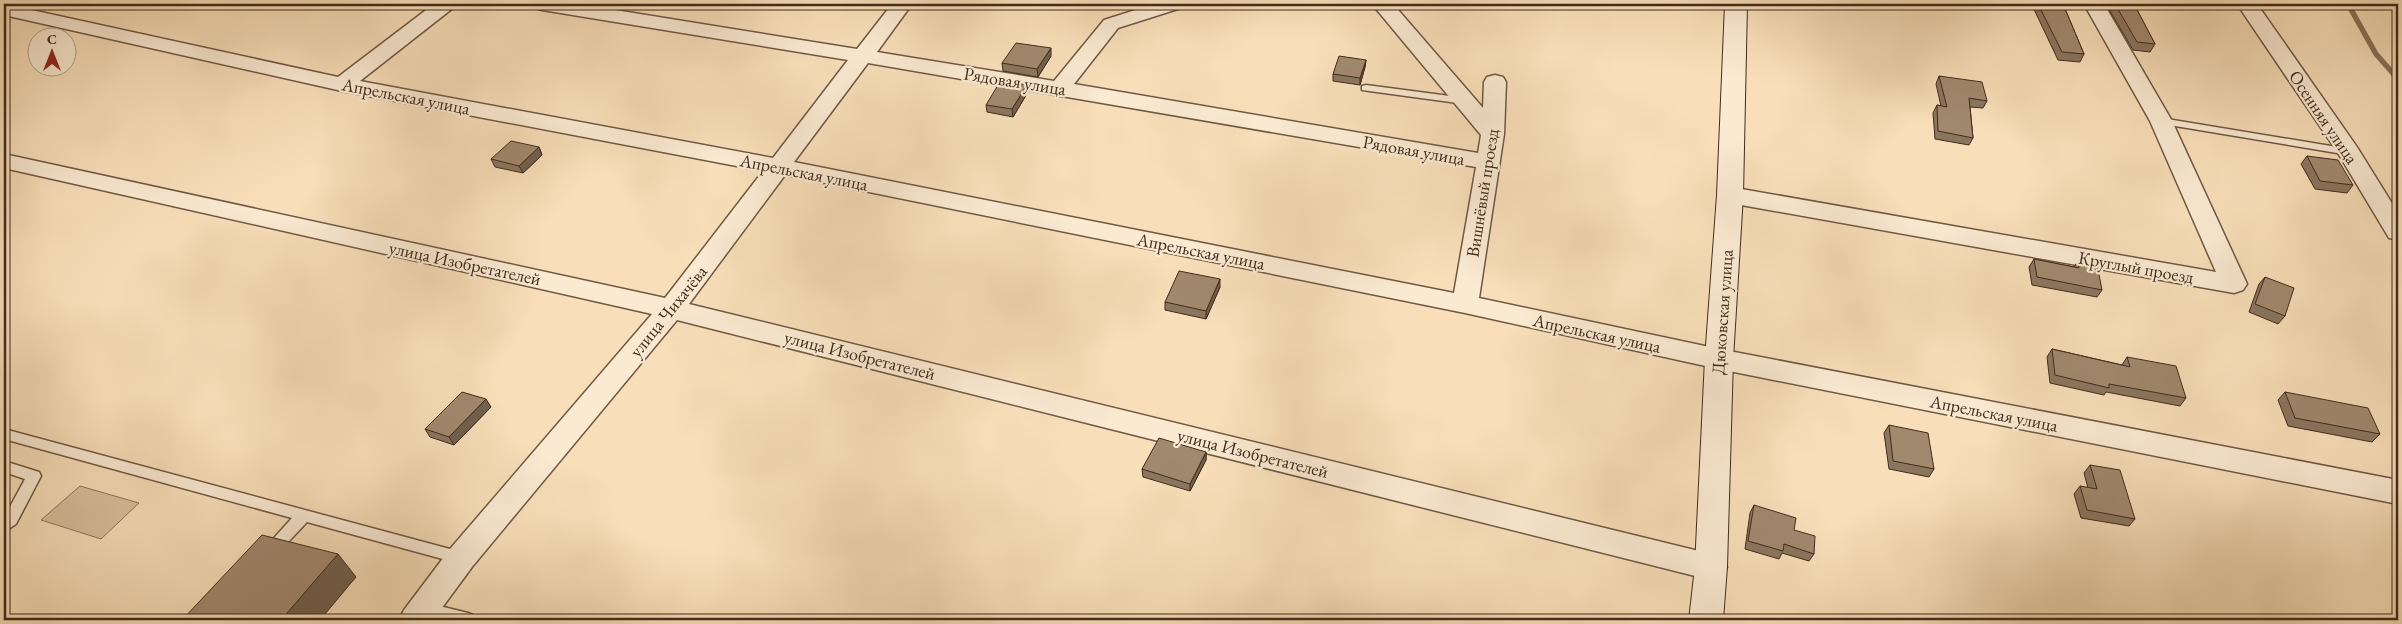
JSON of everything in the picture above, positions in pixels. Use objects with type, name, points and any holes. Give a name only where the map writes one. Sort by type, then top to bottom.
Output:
[{"type":"street","points":[[4,8],[9,4]]},
{"type":"street","points":[[342,84],[446,4]]},
{"type":"street","name":"Рядовая улица","points":[[542,4],[1059,88],[1488,162]]},
{"type":"street","name":"улица Чихачёва","points":[[419,615],[461,558],[671,308],[902,4]]},
{"type":"street","points":[[1059,88],[1111,24],[1174,4]]},
{"type":"street","points":[[1382,4],[1493,134]]},
{"type":"street","name":"Дюковская улица","points":[[1706,620],[1711,567],[1718,360],[1730,195],[1736,4]]},
{"type":"street","name":"Круглый проезд","points":[[1730,195],[2234,284],[2161,121],[2094,4]]},
{"type":"street","name":"Осенняя улица","points":[[2247,4],[2349,152],[2398,232]]},
{"type":"street","name":"Апрельская улица","points":[[4,8],[342,84],[780,167],[1464,304],[1718,360],[2398,492]]},
{"type":"street","name":"Вишнёвый проезд","points":[[1464,304],[1493,134],[1495,82]]},
{"type":"street","name":"улица Изобретателей","points":[[4,162],[671,308],[1711,567]]},
{"type":"lane","points":[[1366,88],[1465,101]]},
{"type":"lane","points":[[2161,121],[2349,152]]},
{"type":"lane","points":[[4,434],[461,558]]},
{"type":"lane","points":[[4,468],[34,476],[10,520],[4,526]]},
{"type":"lane","points":[[259,564],[304,515]]},
{"type":"lane","points":[[419,615],[468,620]]},
{"type":"shaded area","points":[[80,486],[139,503],[101,539],[41,520]]},
{"type":"building","points":[[2038,4],[2063,4],[2084,54],[2062,52]]},
{"type":"building","points":[[2115,4],[2134,4],[2155,44],[2137,42]]},
{"type":"building","points":[[1016,43],[1051,48],[1037,69],[1002,63]]},
{"type":"building","points":[[1339,56],[1366,60],[1360,78],[1333,74]]},
{"type":"building","points":[[1939,76],[1982,82],[1987,101],[1969,98],[1973,138],[1938,131],[1937,105],[1947,107]]},
{"type":"building","points":[[1001,80],[1027,85],[1012,109],[986,105]]},
{"type":"building","points":[[511,141],[539,147],[519,166],[491,159]]},
{"type":"building","points":[[2307,156],[2338,160],[2353,185],[2320,181]]},
{"type":"building","points":[[2034,259],[2079,268],[2078,261],[2097,264],[2102,290],[2037,277]]},
{"type":"building","points":[[1179,271],[1220,279],[1206,311],[1165,302]]},
{"type":"building","points":[[2265,277],[2294,288],[2285,316],[2255,304]]},
{"type":"building","points":[[2052,349],[2130,367],[2127,357],[2176,366],[2186,398],[2109,384],[2109,388],[2055,375]]},
{"type":"building","points":[[462,392],[486,399],[449,437],[425,429]]},
{"type":"building","points":[[2285,392],[2368,408],[2380,434],[2295,418]]},
{"type":"building","points":[[1889,425],[1928,433],[1934,469],[1893,461]]},
{"type":"building","points":[[1159,438],[1206,452],[1190,484],[1142,469]]},
{"type":"building","points":[[2090,465],[2120,470],[2135,519],[2087,510],[2080,486],[2097,489]]},
{"type":"building","points":[[1754,505],[1796,518],[1794,530],[1815,536],[1814,554],[1784,544],[1783,551],[1748,541]]},
{"type":"building","points":[[262,535],[338,554],[281,620],[182,620]]},
{"type":"waterway","points":[[2348,4],[2376,54],[2398,79]]}]
